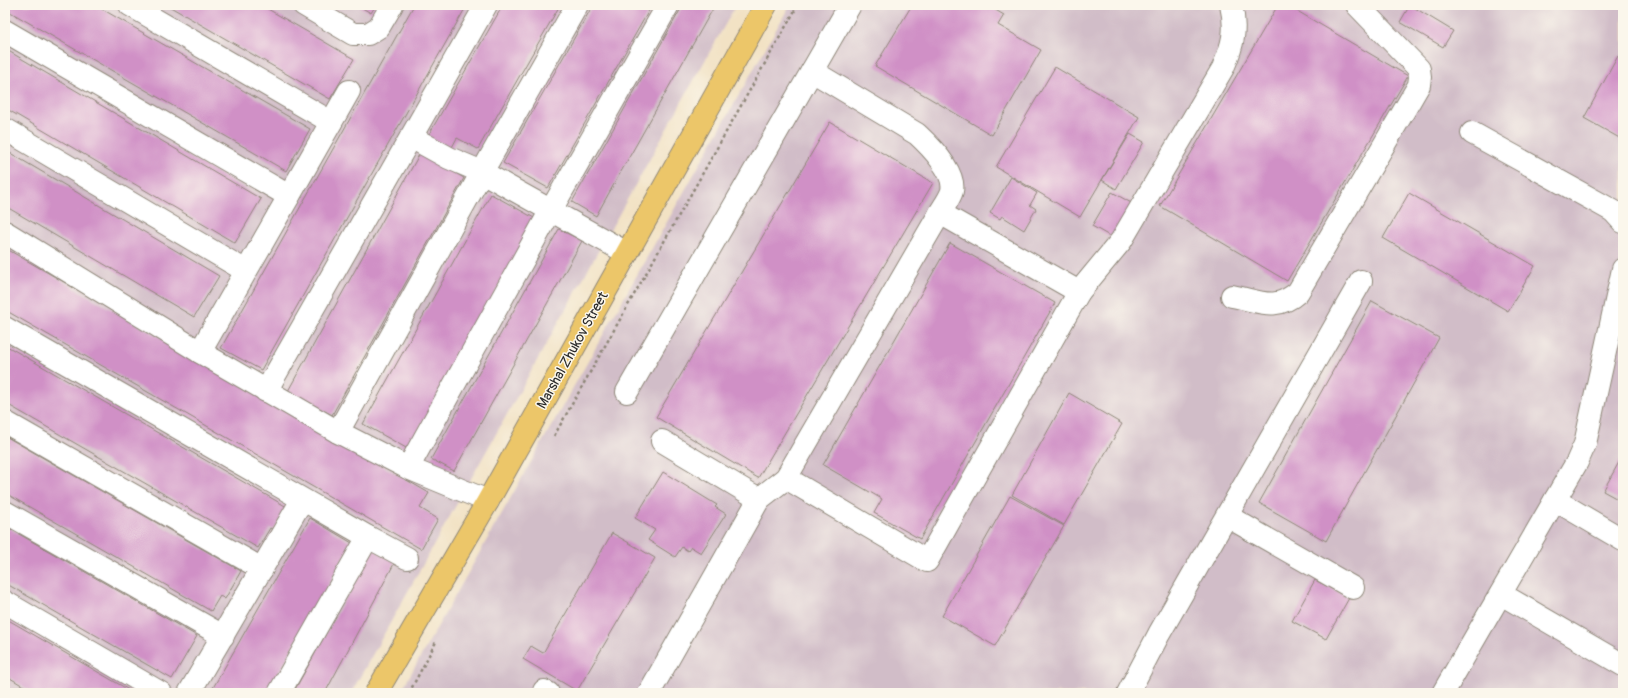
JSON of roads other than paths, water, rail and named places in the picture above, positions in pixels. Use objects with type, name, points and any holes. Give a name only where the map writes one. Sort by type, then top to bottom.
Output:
[{"type":"main road","name":"Marshal Zhukov Street","points":[[376,693],[488,501],[766,5]]},
{"type":"lane","points":[[130,5],[331,122]]},
{"type":"lane","points":[[304,5],[353,34],[368,34],[379,27],[392,5]]},
{"type":"lane","points":[[266,391],[486,5]]},
{"type":"lane","points":[[338,432],[482,172],[577,5]]},
{"type":"lane","points":[[408,468],[551,210],[668,5]]},
{"type":"lane","points":[[627,392],[850,5]]},
{"type":"lane","points":[[786,478],[927,561],[1079,292],[1121,241],[1223,68],[1232,48],[1234,34],[1234,19],[1231,5]]},
{"type":"lane","points":[[1232,296],[1272,304],[1280,304],[1290,299],[1298,292],[1419,85],[1419,69],[1357,5]]},
{"type":"lane","points":[[5,31],[289,196]]},
{"type":"lane","points":[[649,693],[759,499],[786,478],[952,192],[953,181],[949,171],[917,134],[812,71]]},
{"type":"lane","points":[[200,352],[348,91]]},
{"type":"lane","points":[[5,129],[246,272]]},
{"type":"lane","points":[[1472,133],[1613,211],[1623,222]]},
{"type":"lane","points":[[411,137],[449,158],[482,172],[627,253]]},
{"type":"lane","points":[[940,213],[1079,292]]},
{"type":"lane","points":[[5,232],[200,352],[338,432],[408,468],[488,501]]},
{"type":"lane","points":[[1442,693],[1577,462],[1585,444],[1623,268]]},
{"type":"lane","points":[[1128,693],[1159,634],[1361,281]]},
{"type":"lane","points":[[5,328],[302,500],[407,558]]},
{"type":"lane","points":[[5,422],[262,569]]},
{"type":"lane","points":[[662,441],[759,499]]},
{"type":"lane","points":[[189,693],[302,500]]},
{"type":"lane","points":[[1555,500],[1623,540]]},
{"type":"lane","points":[[5,512],[223,636]]},
{"type":"lane","points":[[1227,516],[1353,588]]},
{"type":"lane","points":[[279,693],[368,536]]},
{"type":"lane","points":[[1500,594],[1623,665]]},
{"type":"lane","points":[[5,602],[161,693]]}]
